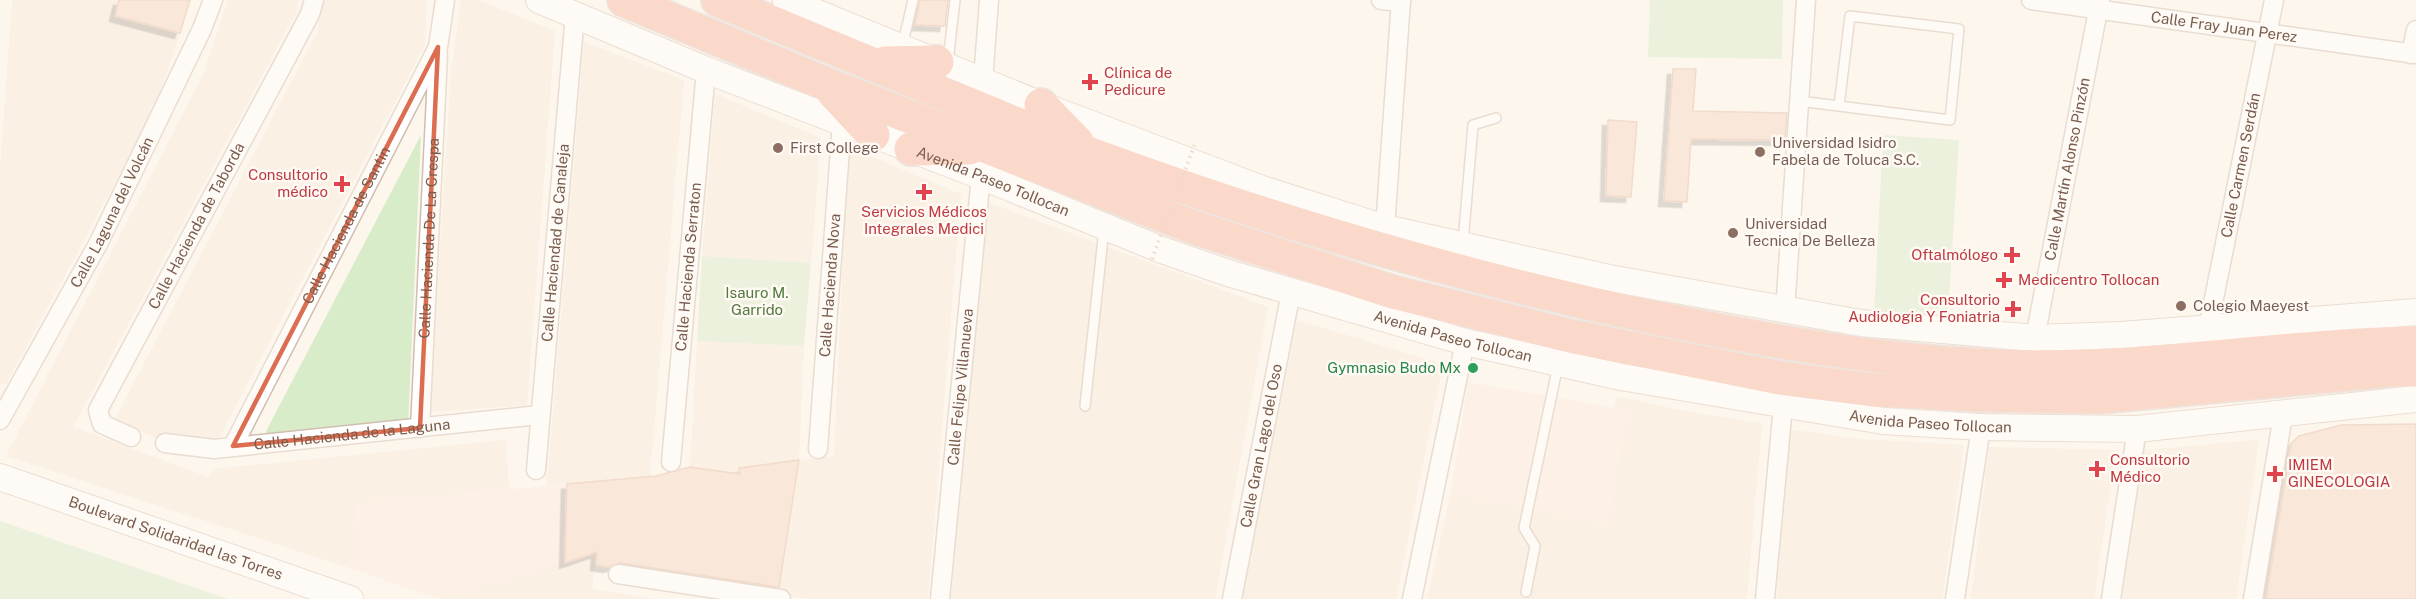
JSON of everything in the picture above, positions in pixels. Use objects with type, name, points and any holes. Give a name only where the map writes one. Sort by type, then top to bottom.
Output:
[{"type":"highway","name":"Avenida Paseo Tollocan","points":[[624,0],[826,84],[983,161],[1393,292],[1570,336],[1780,378],[1873,390],[2098,398],[2416,370]]},
{"type":"highway","points":[[717,0],[1089,154],[1210,196],[1429,264],[1588,303],[1817,348],[1912,360],[2004,367],[2096,365],[2416,343]]},
{"type":"highway","points":[[869,63],[943,65]]},
{"type":"highway","points":[[826,84],[873,135]]},
{"type":"highway","points":[[1041,105],[1089,154]]},
{"type":"highway","points":[[911,148],[983,161]]},
{"type":"main road","name":"Avenida Paseo Tollocan","points":[[539,0],[706,70],[911,148]]},
{"type":"main road","points":[[786,0],[1196,166],[1385,228],[1609,278],[1861,323],[2035,338],[2208,328],[2416,312]]},
{"type":"main road","name":"Avenida Paseo Tollocan","points":[[983,161],[1104,226],[1195,262],[1291,292],[1465,342],[1622,378],[1784,406],[1883,420],[1981,427],[2137,429],[2416,399]]},
{"type":"main road","name":"Boulevard Solidaridad las Torres","points":[[0,477],[340,597]]},
{"type":"street","name":"Calle Laguna del Volcán","points":[[0,420],[98,244],[202,29],[213,0]]},
{"type":"street","name":"Calle Hacienda de Taborda","points":[[131,437],[102,424],[98,410],[310,14],[314,0]]},
{"type":"street","name":"Calle Hacienda de Santin","points":[[233,446],[438,46],[445,0]]},
{"type":"street","points":[[983,81],[989,0]]},
{"type":"street","points":[[1381,0],[1401,1],[1385,228]]},
{"type":"street","points":[[1785,311],[1806,0]]},
{"type":"street","name":"Calle Fray Juan Perez","points":[[2031,0],[2099,5],[2268,34],[2414,54]]},
{"type":"street","name":"Calle Carmen Serdán","points":[[2208,328],[2274,0]]},
{"type":"street","name":"Calle Martín Alonso Pinzón","points":[[2035,338],[2099,5]]},
{"type":"street","name":"Calle Haciendad de Canaleja","points":[[536,470],[575,14]]},
{"type":"street","points":[[2414,54],[2416,30]]},
{"type":"street","name":"Calle Hacienda De La Crespa","points":[[420,428],[438,46]]},
{"type":"street","name":"Calle Hacienda Serraton","points":[[671,462],[706,70]]},
{"type":"street","name":"Calle Hacienda Nova","points":[[818,449],[842,122]]},
{"type":"street","name":"Calle Felipe Villanueva","points":[[940,599],[983,161]]},
{"type":"street","name":"Calle Gran Lago del Oso","points":[[1232,599],[1291,292]]},
{"type":"street","points":[[1412,599],[1465,342]]},
{"type":"street","points":[[1765,599],[1784,406]]},
{"type":"street","name":"Calle Hacienda de la Laguna","points":[[165,443],[214,449],[539,415]]},
{"type":"street","points":[[2253,599],[2283,415]]},
{"type":"street","points":[[1955,599],[1981,427]]},
{"type":"street","points":[[2111,599],[2137,429]]},
{"type":"street","points":[[618,574],[781,599]]},
{"type":"lane","points":[[902,46],[913,0]]},
{"type":"lane","points":[[943,65],[955,0]]},
{"type":"lane","points":[[1800,101],[1839,106],[1950,120],[1959,29],[1850,16],[1839,106]]},
{"type":"lane","points":[[1463,245],[1473,125],[1496,118]]},
{"type":"lane","points":[[1085,406],[1104,226]]},
{"type":"lane","points":[[1526,592],[1535,546],[1524,528],[1559,363]]},
{"type":"path","points":[[1152,259],[1196,141]]},
{"type":"highlighted area","points":[[438,47],[420,428],[233,446]]},
{"type":"shaded area","points":[[12,0],[119,0],[115,16],[180,33],[153,113],[6,384],[0,384],[0,168]]},
{"type":"shaded area","points":[[228,0],[298,0],[297,11],[73,427],[208,477],[214,469],[506,440],[509,489],[356,504],[361,552],[356,570],[6,456],[203,75]]},
{"type":"shaded area","points":[[321,0],[427,0],[425,45],[219,438],[159,439],[114,421],[318,31]]},
{"type":"shaded area","points":[[461,0],[478,0],[555,31],[527,405],[430,412],[451,72]]},
{"type":"shaded area","points":[[584,42],[684,80],[650,477],[547,485]]},
{"type":"shaded area","points":[[715,94],[821,138],[811,263],[702,256]]},
{"type":"shaded area","points":[[848,147],[961,194],[928,599],[809,599],[778,594],[798,461],[740,468],[740,474],[690,467],[697,341],[804,346],[799,460],[834,456]]},
{"type":"shaded area","points":[[987,202],[1268,307],[1215,599],[951,599]]},
{"type":"shaded area","points":[[1297,320],[1443,364],[1396,599],[1242,599]]},
{"type":"shaded area","points":[[1468,382],[1627,410],[1607,524],[1451,493]]},
{"type":"shaded area","points":[[1616,396],[1689,412],[1762,423],[1747,599],[1427,599],[1451,493],[1607,524],[1627,411],[1615,408]]},
{"type":"shaded area","points":[[1787,429],[1860,439],[1964,445],[1942,599],[1777,599]]},
{"type":"shaded area","points":[[2259,440],[2236,599],[2122,599],[2144,450]]},
{"type":"shaded area","points":[[1989,447],[2116,450],[2094,599],[1971,599]]},
{"type":"shaded area","points":[[567,484],[565,563],[438,599],[356,570],[361,552],[356,504]]},
{"type":"shaded area","points":[[597,552],[592,589],[654,599],[438,599]]},
{"type":"green space","points":[[1650,0],[1783,0],[1782,59],[1648,57]]},
{"type":"green space","points":[[421,135],[408,426],[262,439]]},
{"type":"green space","points":[[1883,135],[1959,140],[1948,318],[1874,313]]},
{"type":"green space","name":"Isauro M. Garrido","points":[[702,256],[811,263],[804,346],[697,341]]},
{"type":"green space","points":[[0,521],[228,599],[0,599]]},
{"type":"building","points":[[119,0],[190,0],[180,33],[115,16]]},
{"type":"building","points":[[920,0],[948,0],[945,26],[915,25]]},
{"type":"building","points":[[1673,69],[1696,69],[1693,111],[1787,113],[1785,140],[1691,139],[1687,202],[1664,201]]},
{"type":"building","points":[[1608,120],[1637,122],[1631,197],[1606,196]]},
{"type":"building","points":[[2416,424],[2416,599],[2266,599],[2291,444],[2299,436],[2341,425]]},
{"type":"building","points":[[799,460],[779,587],[620,563],[609,567],[596,565],[597,552],[565,563],[567,484],[656,476],[690,467],[740,474],[739,468]]},
{"type":"place","name":"Clínica de Pedicure","points":[[1090,82]]},
{"type":"place","name":"First College","points":[[778,148]]},
{"type":"place","name":"Universidad Isidro Fabela de Toluca S.C.","points":[[1760,152]]},
{"type":"place","name":"Consultorio médico","points":[[342,184]]},
{"type":"place","name":"Servicios Médicos Integrales Medici","points":[[924,192]]},
{"type":"place","name":"Universidad Tecnica De Belleza","points":[[1733,233]]},
{"type":"place","name":"Oftalmólogo","points":[[2012,255]]},
{"type":"place","name":"Medicentro Tollocan","points":[[2004,280]]},
{"type":"place","name":"Colegio Maeyest","points":[[2181,306]]},
{"type":"place","name":"Consultorio Audiologia Y Foniatria","points":[[2013,309]]},
{"type":"place","name":"Gymnasio Budo Mx","points":[[1473,368]]},
{"type":"place","name":"Consultorio Médico","points":[[2097,469]]},
{"type":"place","name":"IMIEM GINECOLOGIA","points":[[2275,474]]}]
